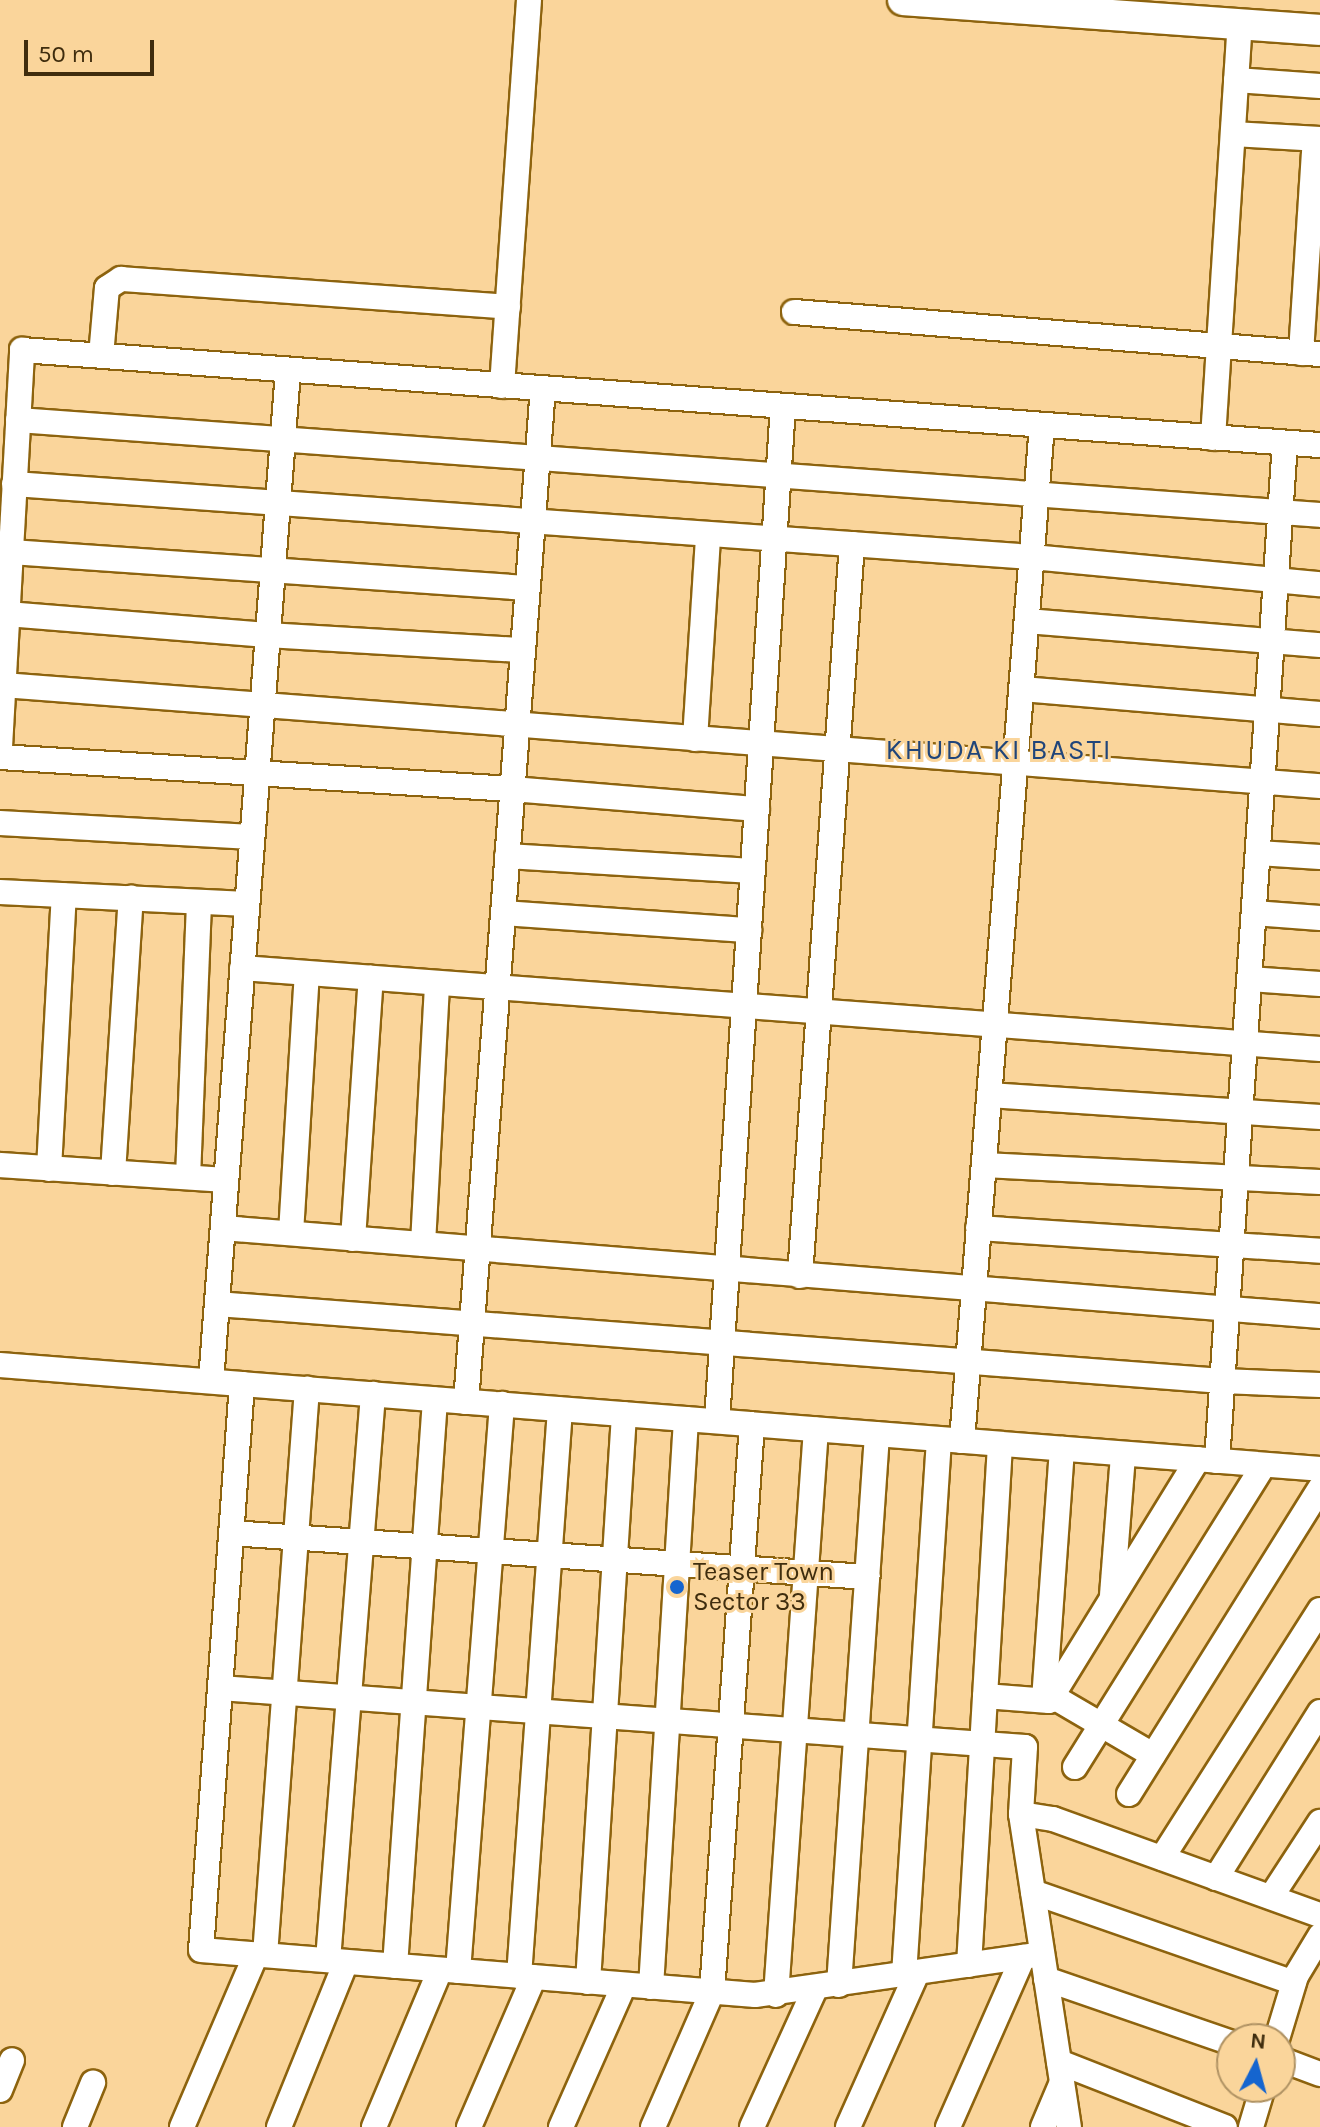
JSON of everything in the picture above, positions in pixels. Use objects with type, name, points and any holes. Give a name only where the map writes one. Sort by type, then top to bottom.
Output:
[{"type":"main road","points":[[903,0],[1320,30]]},
{"type":"street","points":[[502,386],[529,0]]},
{"type":"street","points":[[1213,438],[1240,25]]},
{"type":"street","points":[[1236,80],[1320,86]]},
{"type":"street","points":[[794,312],[1311,354],[1317,139],[1233,134]]},
{"type":"street","points":[[101,356],[107,288],[121,279],[508,307]]},
{"type":"street","points":[[0,747],[22,350],[1320,445]]},
{"type":"street","points":[[211,1381],[288,370]]},
{"type":"street","points":[[466,1402],[543,388]]},
{"type":"street","points":[[717,1421],[783,406]]},
{"type":"street","points":[[18,420],[1320,515]]},
{"type":"street","points":[[848,2127],[911,1974],[920,1739],[950,1440],[968,1360],[1042,425]]},
{"type":"street","points":[[1048,1698],[1207,1460],[1222,1381],[1285,443]]},
{"type":"street","points":[[14,484],[532,524],[1032,557],[1320,584]]},
{"type":"street","points":[[695,739],[708,536]]},
{"type":"street","points":[[800,1276],[852,544]]},
{"type":"street","points":[[11,552],[527,588]]},
{"type":"street","points":[[7,614],[267,635],[523,650]]},
{"type":"street","points":[[1027,621],[1320,645]]},
{"type":"street","points":[[3,685],[1320,786]]},
{"type":"street","points":[[1022,689],[1320,714]]},
{"type":"street","points":[[0,757],[512,789],[757,809]]},
{"type":"street","points":[[0,823],[252,837]]},
{"type":"street","points":[[1258,853],[1320,857]]},
{"type":"street","points":[[507,856],[753,871]]},
{"type":"street","points":[[0,892],[247,904]]},
{"type":"street","points":[[49,1169],[64,895]]},
{"type":"street","points":[[113,1173],[131,898]]},
{"type":"street","points":[[188,1177],[199,902]]},
{"type":"street","points":[[503,913],[749,930]]},
{"type":"street","points":[[1254,913],[1320,918]]},
{"type":"street","points":[[242,968],[1320,1049]]},
{"type":"street","points":[[291,1233],[307,973]]},
{"type":"street","points":[[353,1239],[371,978]]},
{"type":"street","points":[[1249,979],[1320,984]]},
{"type":"street","points":[[423,1244],[437,983]]},
{"type":"street","points":[[989,1095],[1320,1117]]},
{"type":"street","points":[[0,1165],[226,1180]]},
{"type":"street","points":[[984,1165],[1320,1182]]},
{"type":"street","points":[[223,1228],[727,1271],[1320,1316]]},
{"type":"street","points":[[978,1228],[1320,1251]]},
{"type":"street","points":[[217,1304],[1222,1381],[1320,1385]]},
{"type":"street","points":[[0,1365],[1320,1469]]},
{"type":"street","points":[[242,1384],[201,1950],[776,1995],[1033,1955]]},
{"type":"street","points":[[182,2127],[260,1955],[307,1389]]},
{"type":"street","points":[[279,2127],[337,1961],[349,1698],[373,1394]]},
{"type":"street","points":[[395,1966],[435,1399]]},
{"type":"street","points":[[374,2127],[449,1970],[478,1707],[502,1404]]},
{"type":"street","points":[[469,2127],[526,1976],[538,1712],[560,1409]]},
{"type":"street","points":[[588,1982],[624,1414]]},
{"type":"street","points":[[651,1987],[686,1419]]},
{"type":"street","points":[[653,2127],[712,1992],[752,1424]]},
{"type":"street","points":[[776,1995],[816,1429]]},
{"type":"street","points":[[752,2127],[827,1987],[856,1735],[877,1434]]},
{"type":"street","points":[[969,1965],[1000,1444]]},
{"type":"street","points":[[1048,1698],[1062,1449]]},
{"type":"street","points":[[1112,1599],[1123,1454]]},
{"type":"street","points":[[1075,1767],[1264,1465]]},
{"type":"street","points":[[1129,1794],[1320,1488]]},
{"type":"street","points":[[231,1533],[867,1577]]},
{"type":"street","points":[[1162,1858],[1320,1610]]},
{"type":"street","points":[[220,1688],[1025,1747],[1021,1814],[1033,1892],[1033,1955],[948,2127]]},
{"type":"street","points":[[985,1696],[1048,1698],[1153,1755]]},
{"type":"street","points":[[1216,1878],[1320,1712]]},
{"type":"street","points":[[1021,1814],[1053,1819],[1320,1915]]},
{"type":"street","points":[[1271,1897],[1320,1822]]},
{"type":"street","points":[[1033,1892],[1294,1983]]},
{"type":"street","points":[[1282,2023],[1294,1983],[1320,1936]]},
{"type":"street","points":[[1033,1955],[1046,1979],[1069,2127]]},
{"type":"street","points":[[1046,1979],[1216,2037]]},
{"type":"street","points":[[561,2127],[624,1985]]},
{"type":"street","points":[[0,2090],[12,2060]]},
{"type":"street","points":[[1296,2065],[1320,2074]]},
{"type":"street","points":[[1043,2127],[1060,2072]]},
{"type":"street","points":[[1060,2072],[1225,2127]]},
{"type":"street","points":[[75,2127],[93,2083]]},
{"type":"street","points":[[1251,2127],[1258,2103]]},
{"type":"place","name":"Teaser Town Sector 33","points":[[677,1587]]},
{"type":"district","name":"KHUDA KI BASTI","points":[[999,750]]}]
